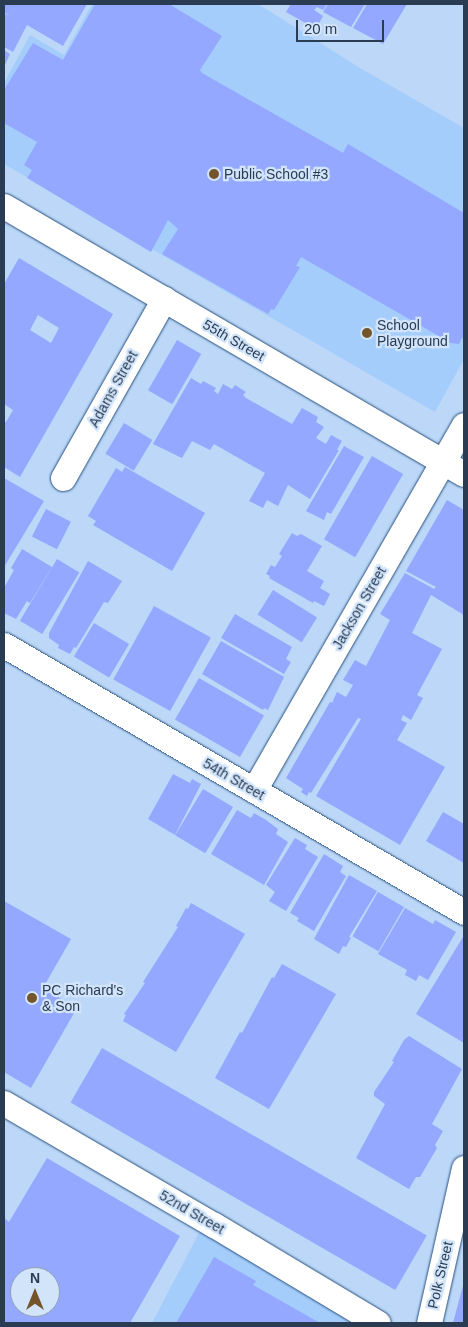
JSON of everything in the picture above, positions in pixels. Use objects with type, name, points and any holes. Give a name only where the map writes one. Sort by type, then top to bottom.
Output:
[{"type":"street","name":"55th Street","points":[[4,206],[464,474]]},
{"type":"street","name":"Adams Street","points":[[63,478],[164,299]]},
{"type":"street","name":"Jackson Street","points":[[254,790],[464,425]]},
{"type":"street","name":"54th Street","points":[[4,645],[464,912]]},
{"type":"street","name":"52nd Street","points":[[4,1104],[214,1225],[378,1323]]},
{"type":"street","name":"Polk Street","points":[[429,1323],[464,1168]]},
{"type":"shaded area","name":"Public School #3","points":[[92,4],[258,4],[360,68],[464,128],[464,359],[435,412],[4,164],[4,83],[30,35],[64,55]]},
{"type":"shaded area","points":[[201,1229],[361,1323],[152,1323]]},
{"type":"building","points":[[4,4],[87,4],[63,46],[27,25],[13,52],[4,47],[4,13],[10,16],[4,12]]},
{"type":"building","name":"Public School #3","points":[[95,4],[169,4],[222,36],[200,70],[202,73],[343,153],[348,144],[464,213],[464,339],[462,338],[459,344],[451,343],[301,257],[296,266],[300,267],[274,310],[271,309],[268,314],[162,254],[178,229],[168,220],[151,252],[27,178],[32,170],[24,165],[37,142],[4,123],[4,90],[33,43],[63,60]]},
{"type":"building","points":[[291,4],[327,4],[323,10],[317,7],[314,10],[323,16],[316,29],[286,12]]},
{"type":"building","points":[[328,4],[365,4],[351,27],[323,12]]},
{"type":"building","points":[[367,4],[407,4],[383,44],[353,28]]},
{"type":"building","points":[[4,50],[10,54],[4,67]]},
{"type":"building","points":[[19,258],[113,314],[20,477],[4,467],[4,421],[6,422],[13,410],[4,404],[4,284]],"holes":[[[38,315],[59,328],[51,343],[30,330]]]},
{"type":"building","points":[[177,340],[201,354],[172,404],[148,390]]},
{"type":"building","points":[[191,378],[201,384],[203,381],[216,388],[214,391],[218,394],[223,384],[232,389],[235,385],[246,392],[243,395],[246,398],[292,424],[302,408],[318,417],[316,422],[324,427],[316,438],[326,444],[331,435],[342,441],[337,450],[339,450],[310,499],[288,485],[278,506],[267,500],[263,508],[249,501],[265,473],[214,444],[210,450],[192,441],[182,458],[153,444]]},
{"type":"building","points":[[124,423],[152,440],[134,471],[105,454]]},
{"type":"building","points":[[344,446],[364,457],[331,514],[327,512],[324,520],[306,511]]},
{"type":"building","points":[[372,456],[403,474],[355,557],[324,539]]},
{"type":"building","points":[[125,467],[205,513],[172,571],[93,525],[96,521],[88,516],[116,468],[122,472]]},
{"type":"building","points":[[4,478],[44,501],[4,567]]},
{"type":"building","points":[[447,500],[464,510],[464,615],[431,595],[412,633],[442,649],[417,695],[423,698],[411,720],[403,715],[401,720],[407,723],[397,740],[445,767],[400,845],[316,796],[361,719],[358,718],[311,793],[309,792],[307,796],[301,792],[303,789],[286,778],[337,692],[346,697],[353,685],[343,680],[355,660],[366,666],[390,620],[380,614],[405,573],[434,589],[436,587],[406,571]]},
{"type":"building","points":[[46,509],[71,522],[57,549],[32,537]]},
{"type":"building","points":[[292,533],[297,536],[301,534],[322,546],[307,571],[324,581],[320,588],[330,594],[324,606],[314,601],[313,603],[269,578],[270,576],[266,574],[271,565],[275,567],[282,556],[279,554]]},
{"type":"building","points":[[22,549],[52,567],[30,603],[27,601],[16,619],[4,613],[4,588],[14,570],[11,568]]},
{"type":"building","points":[[57,559],[79,572],[42,634],[20,621]]},
{"type":"building","points":[[88,561],[122,581],[108,603],[104,602],[76,648],[74,647],[70,654],[58,648],[59,645],[49,638],[49,633]]},
{"type":"building","points":[[273,590],[317,618],[302,642],[258,615]]},
{"type":"building","points":[[154,606],[211,638],[170,711],[113,679]]},
{"type":"building","points":[[235,614],[292,647],[286,659],[291,662],[284,674],[221,638]]},
{"type":"building","points":[[94,623],[129,644],[109,678],[74,656]]},
{"type":"building","points":[[221,641],[284,677],[268,710],[264,708],[263,710],[202,674]]},
{"type":"building","points":[[199,678],[264,716],[240,757],[175,720]]},
{"type":"building","points":[[173,774],[190,783],[192,779],[201,784],[175,835],[148,819]]},
{"type":"building","points":[[203,789],[233,807],[205,853],[175,835]]},
{"type":"building","points":[[237,810],[251,818],[254,813],[266,820],[278,829],[276,834],[288,842],[264,885],[211,854]]},
{"type":"building","points":[[443,812],[464,824],[464,863],[426,841]]},
{"type":"building","points":[[295,838],[307,845],[305,849],[318,857],[286,911],[269,901],[275,892],[266,885]]},
{"type":"building","points":[[324,854],[343,866],[340,872],[346,876],[314,931],[297,921],[299,918],[290,913]]},
{"type":"building","points":[[349,875],[377,891],[349,937],[351,938],[346,947],[343,946],[339,954],[314,939]]},
{"type":"building","points":[[378,892],[404,907],[378,951],[352,936]]},
{"type":"building","name":"PC Richard's & Son","points":[[4,901],[71,939],[43,988],[77,1008],[31,1088],[4,1072]]},
{"type":"building","points":[[191,903],[245,934],[176,1052],[123,1021],[126,1015],[124,1014],[145,983],[143,982],[178,927],[176,926],[186,908],[188,909]]},
{"type":"building","points":[[405,908],[433,924],[435,920],[456,932],[428,980],[419,975],[416,981],[405,975],[407,970],[378,954]]},
{"type":"building","points":[[464,937],[464,1043],[416,1014]]},
{"type":"building","points":[[282,964],[336,994],[269,1109],[215,1078],[272,977],[274,978]]},
{"type":"building","points":[[409,1036],[462,1069],[432,1124],[443,1131],[435,1145],[437,1148],[420,1177],[416,1177],[409,1189],[356,1158],[385,1104],[374,1096],[374,1092],[394,1062],[392,1061],[404,1040]]},
{"type":"building","points":[[102,1048],[427,1236],[395,1290],[70,1103]]},
{"type":"building","points":[[47,1158],[180,1236],[130,1323],[4,1323],[4,1218],[9,1222]]},
{"type":"building","points":[[214,1257],[256,1281],[253,1285],[320,1323],[176,1323]]},
{"type":"building","points":[[464,1282],[464,1323],[453,1323]]},
{"type":"place","name":"Public School #3","points":[[214,174]]},
{"type":"place","name":"School Playground","points":[[367,333]]},
{"type":"place","name":"PC Richard's & Son","points":[[32,998]]}]
